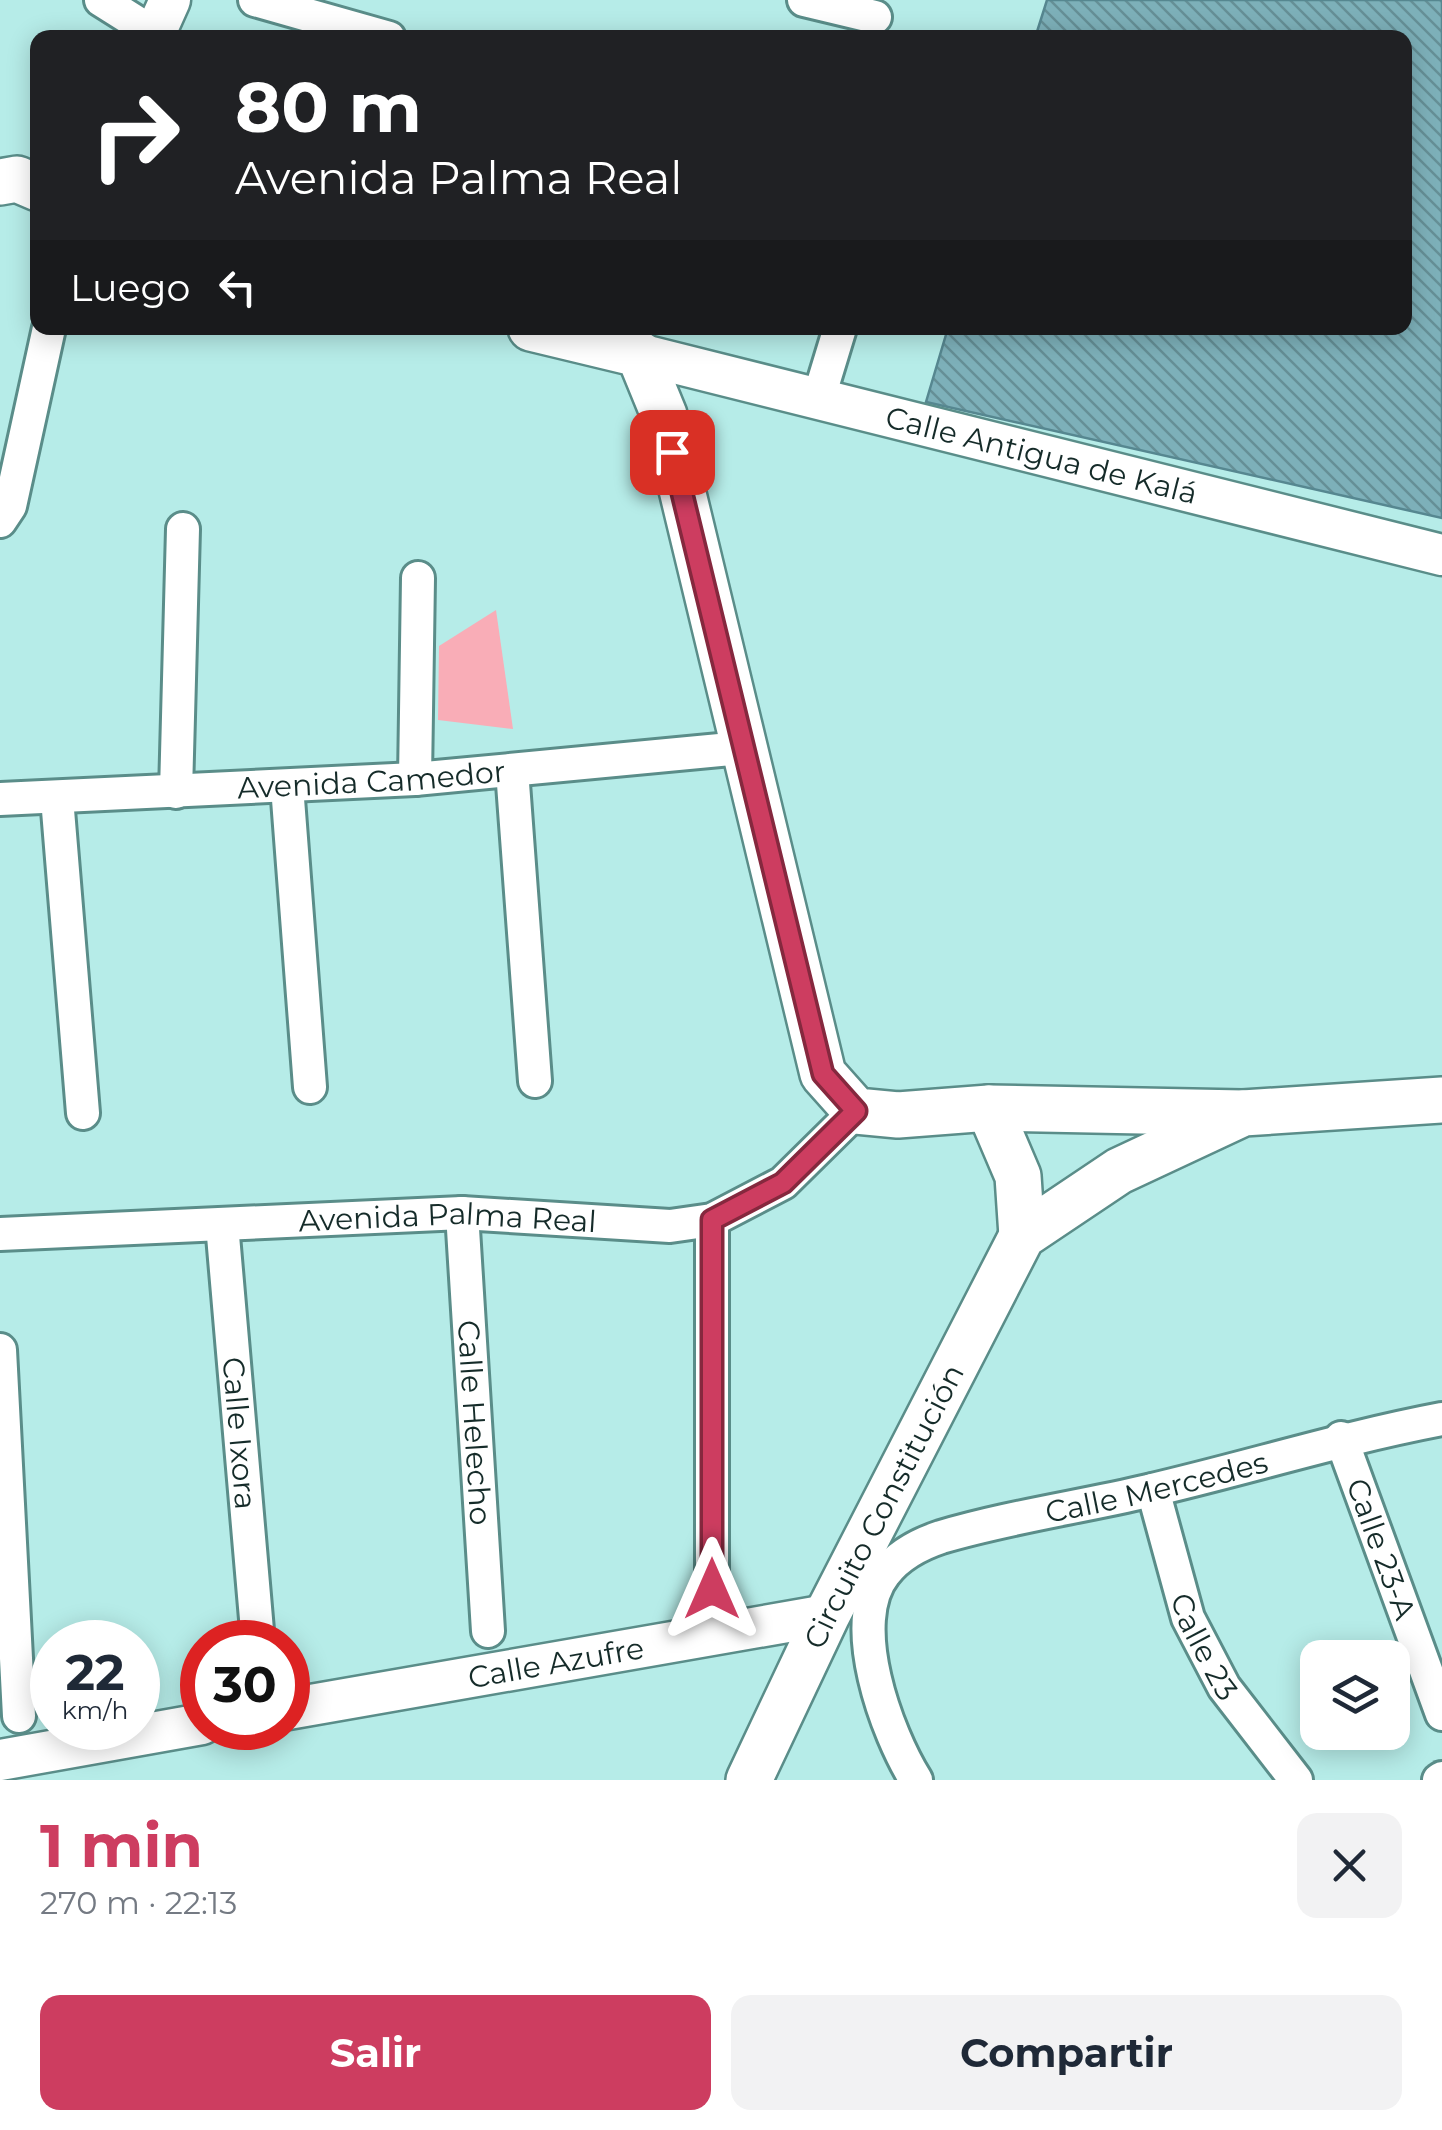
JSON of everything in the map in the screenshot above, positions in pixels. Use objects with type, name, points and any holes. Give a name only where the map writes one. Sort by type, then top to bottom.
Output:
[{"type":"main road","points":[[560,335],[639,354],[664,416],[741,748],[823,1074],[856,1111]]},
{"type":"main road","name":"Circuito Constitución","points":[[856,1111],[898,1115],[989,1108],[1243,1113],[1442,1100]]},
{"type":"main road","points":[[989,1108],[1018,1176],[1022,1236]]},
{"type":"main road","name":"Circuito Constitución","points":[[749,1780],[827,1615],[1022,1236],[1119,1170],[1243,1113]]},
{"type":"street","points":[[101,0],[159,24]]},
{"type":"street","points":[[256,0],[361,30]]},
{"type":"street","points":[[804,0],[875,18]]},
{"type":"street","points":[[0,520],[10,506],[47,335]]},
{"type":"street","points":[[819,397],[838,335]]},
{"type":"street","name":"Calle Antigua de Kalá","points":[[639,354],[1442,555]]},
{"type":"street","points":[[176,792],[184,529]]},
{"type":"street","points":[[416,779],[418,578]]},
{"type":"street","name":"Avenida Camedor","points":[[0,800],[416,779],[741,748]]},
{"type":"street","points":[[512,770],[535,1081]]},
{"type":"street","points":[[288,786],[310,1087]]},
{"type":"street","points":[[57,798],[83,1114]]},
{"type":"street","name":"Avenida Palma Real","points":[[0,1234],[462,1213],[670,1226],[712,1220],[783,1183],[856,1111]]},
{"type":"street","name":"Calle Helecho","points":[[462,1213],[488,1631]]},
{"type":"street","points":[[712,1220],[712,1589]]},
{"type":"street","name":"Calle Ixora","points":[[222,1224],[256,1620]]},
{"type":"street","points":[[0,1350],[19,1716]]},
{"type":"street","name":"Calle Mercedes","points":[[916,1780],[898,1751],[876,1688],[870,1612],[882,1576],[901,1556],[939,1538],[1153,1490],[1341,1438],[1442,1419]]},
{"type":"street","name":"Calle 23-A","points":[[1341,1438],[1442,1714]]},
{"type":"street","name":"Calle 23","points":[[1153,1490],[1188,1618],[1224,1687],[1296,1780]]},
{"type":"street","name":"Calle Azufre","points":[[310,1704],[827,1615]]},
{"type":"street","points":[[0,1760],[180,1728]]},
{"type":"shaded area","points":[[496,610],[513,729],[438,720],[439,646]]},
{"type":"building","points":[[1047,0],[1442,0],[1442,518],[926,402],[946,335],[1412,335],[1412,30],[1038,30]]},
{"type":"route","points":[[672,452],[823,1074],[856,1111],[783,1183],[712,1220],[712,1589]]}]
